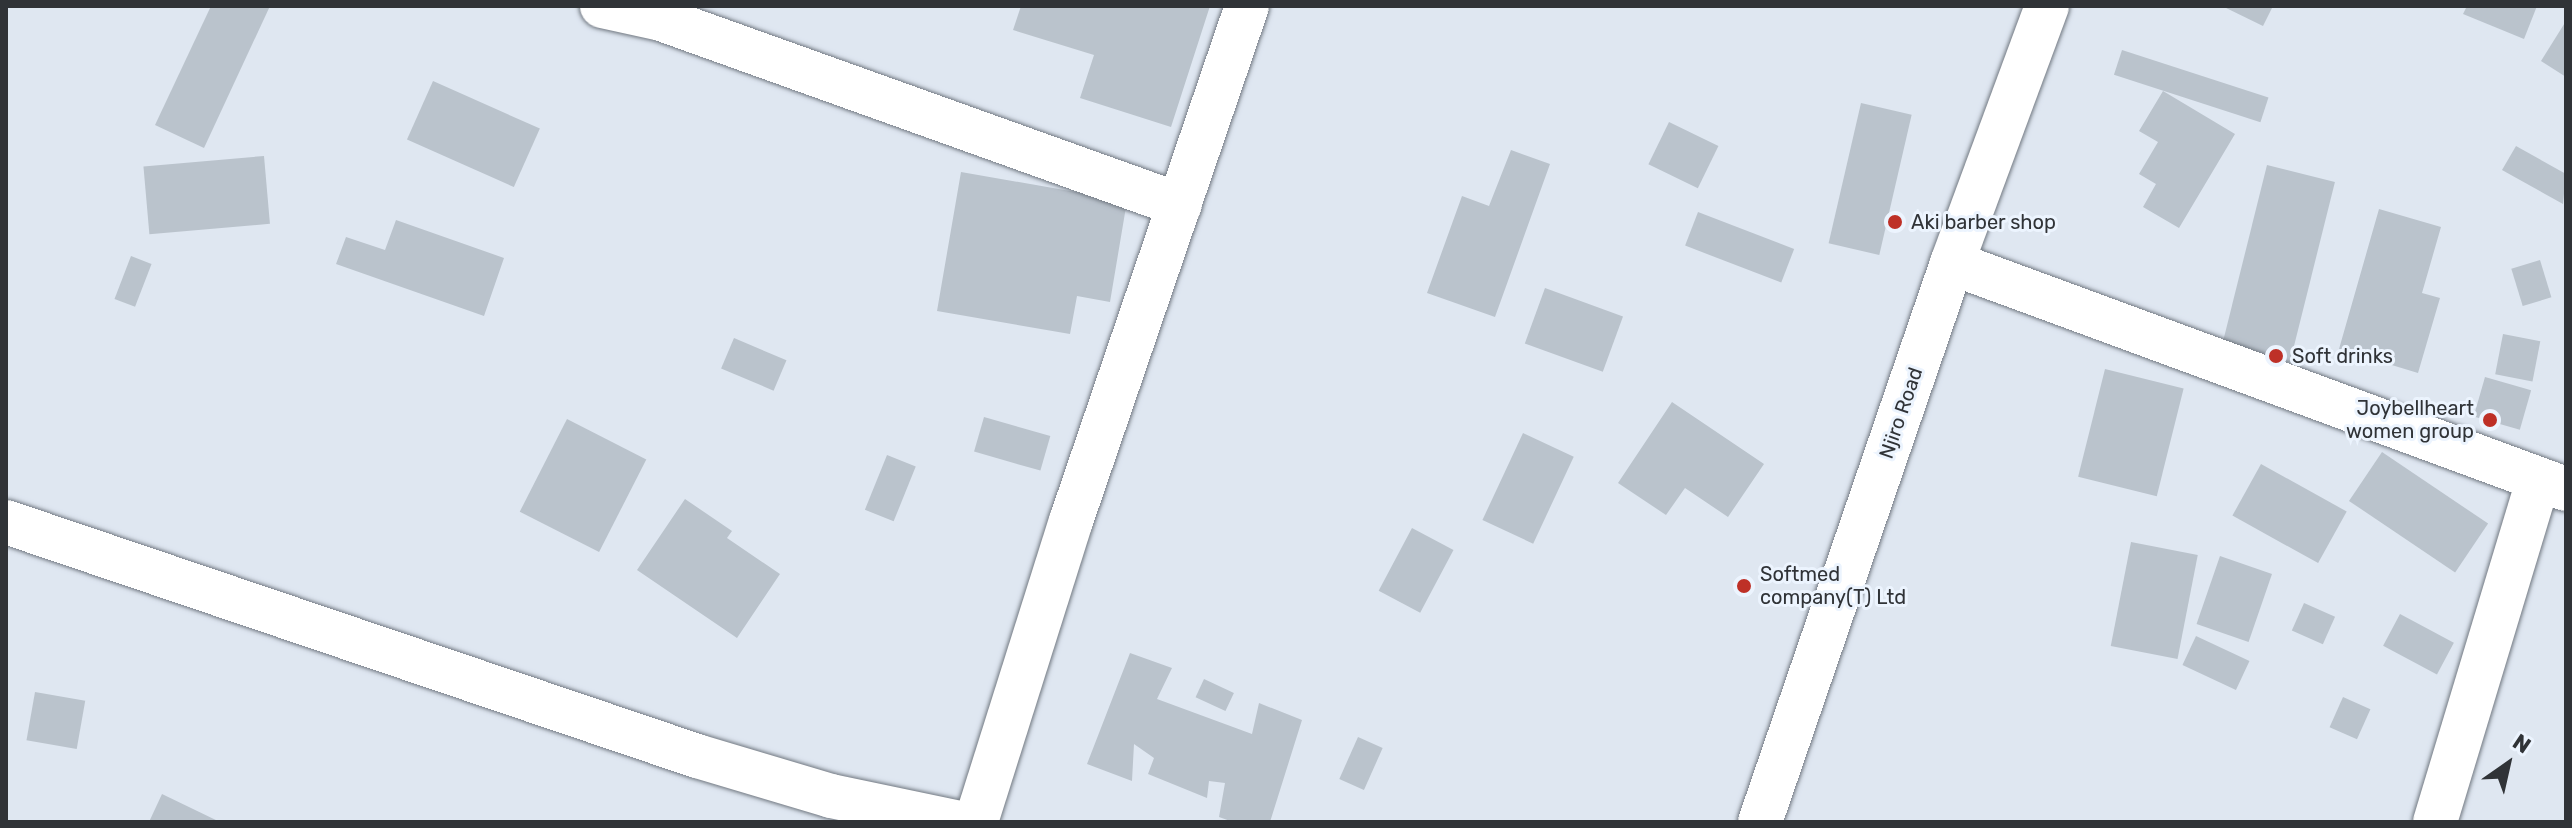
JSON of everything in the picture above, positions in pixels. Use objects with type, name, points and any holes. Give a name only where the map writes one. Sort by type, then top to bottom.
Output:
[{"type":"street","points":[[602,6],[664,12],[1180,205]]},
{"type":"street","points":[[976,822],[1071,521],[1247,6]]},
{"type":"street","name":"Njiro Road","points":[[1760,822],[1952,263],[2047,6]]},
{"type":"street","points":[[1952,263],[2552,485],[2435,822]]},
{"type":"street","points":[[6,522],[697,756],[831,796],[955,822]]},
{"type":"building","points":[[211,6],[270,6],[204,148],[155,125]]},
{"type":"building","points":[[1021,6],[1210,6],[1171,127],[1080,98],[1094,55],[1013,30]]},
{"type":"building","points":[[2222,6],[2273,6],[2263,26]]},
{"type":"building","points":[[2467,6],[2537,6],[2524,39],[2463,14]]},
{"type":"building","points":[[2566,21],[2566,77],[2541,61]]},
{"type":"building","points":[[2122,50],[2268,98],[2260,122],[2114,75]]},
{"type":"building","points":[[433,81],[540,129],[514,187],[407,139]]},
{"type":"building","points":[[2163,91],[2235,134],[2179,228],[2143,207],[2156,184],[2139,174],[2158,142],[2139,131]]},
{"type":"building","points":[[1861,103],[1912,115],[1879,255],[1829,243]]},
{"type":"building","points":[[1669,122],[1718,146],[1698,188],[1648,164]]},
{"type":"building","points":[[2516,146],[2566,174],[2563,204],[2502,170]]},
{"type":"building","points":[[1511,150],[1550,164],[1495,317],[1427,293],[1462,196],[1489,206]]},
{"type":"building","points":[[264,156],[270,224],[149,234],[143,167]]},
{"type":"building","points":[[2267,165],[2335,182],[2290,362],[2222,345]]},
{"type":"building","points":[[961,172],[1127,201],[1110,302],[1077,296],[1070,334],[937,311]]},
{"type":"building","points":[[2379,209],[2441,227],[2422,293],[2440,298],[2418,373],[2339,349]]},
{"type":"building","points":[[1698,212],[1794,249],[1781,283],[1685,246]]},
{"type":"building","points":[[396,220],[504,258],[484,316],[336,264],[346,237],[385,250]]},
{"type":"building","points":[[131,256],[152,264],[135,307],[115,299]]},
{"type":"building","points":[[2540,260],[2551,297],[2523,306],[2511,269]]},
{"type":"building","points":[[1545,288],[1623,316],[1603,372],[1525,343]]},
{"type":"building","points":[[2503,334],[2540,341],[2532,381],[2495,374]]},
{"type":"building","points":[[734,338],[786,360],[774,391],[721,368]]},
{"type":"building","points":[[2105,369],[2184,389],[2157,496],[2078,477]]},
{"type":"building","points":[[2485,377],[2531,390],[2520,430],[2474,416]]},
{"type":"building","points":[[1672,402],[1764,464],[1728,517],[1685,488],[1666,515],[1618,483]]},
{"type":"building","points":[[984,417],[1050,436],[1040,471],[974,452]]},
{"type":"building","points":[[567,419],[646,459],[599,552],[520,512]]},
{"type":"building","points":[[1523,433],[1574,457],[1533,544],[1482,520]]},
{"type":"building","points":[[2382,452],[2488,524],[2455,572],[2349,501]]},
{"type":"building","points":[[887,455],[916,467],[894,521],[865,510]]},
{"type":"building","points":[[2261,464],[2347,512],[2318,563],[2232,516]]},
{"type":"building","points":[[685,499],[732,531],[727,538],[780,574],[737,638],[637,570]]},
{"type":"building","points":[[1412,528],[1453,550],[1420,613],[1379,591]]},
{"type":"building","points":[[2131,542],[2198,555],[2178,659],[2111,646]]},
{"type":"building","points":[[2220,556],[2272,574],[2249,642],[2197,624]]},
{"type":"building","points":[[2304,603],[2335,617],[2323,644],[2292,630]]},
{"type":"building","points":[[2400,614],[2454,643],[2437,674],[2383,646]]},
{"type":"building","points":[[2196,636],[2249,661],[2236,690],[2182,665]]},
{"type":"building","points":[[1130,653],[1172,668],[1157,699],[1252,734],[1259,703],[1302,720],[1270,822],[1233,822],[1219,817],[1225,783],[1209,781],[1207,798],[1148,774],[1154,758],[1134,744],[1132,781],[1087,764]]},
{"type":"building","points":[[1204,679],[1234,693],[1225,711],[1196,697]]},
{"type":"building","points":[[35,692],[85,701],[77,749],[26,740]]},
{"type":"building","points":[[2343,697],[2370,709],[2357,739],[2330,727]]},
{"type":"building","points":[[1358,737],[1383,748],[1364,790],[1339,779]]},
{"type":"building","points":[[162,794],[220,822],[149,822]]},
{"type":"place","name":"Aki barber shop","points":[[1895,222]]},
{"type":"place","name":"Soft drinks","points":[[2276,356]]},
{"type":"place","name":"Joybellheart women group","points":[[2490,420]]},
{"type":"place","name":"Softmed company(T) Ltd","points":[[1744,586]]}]
